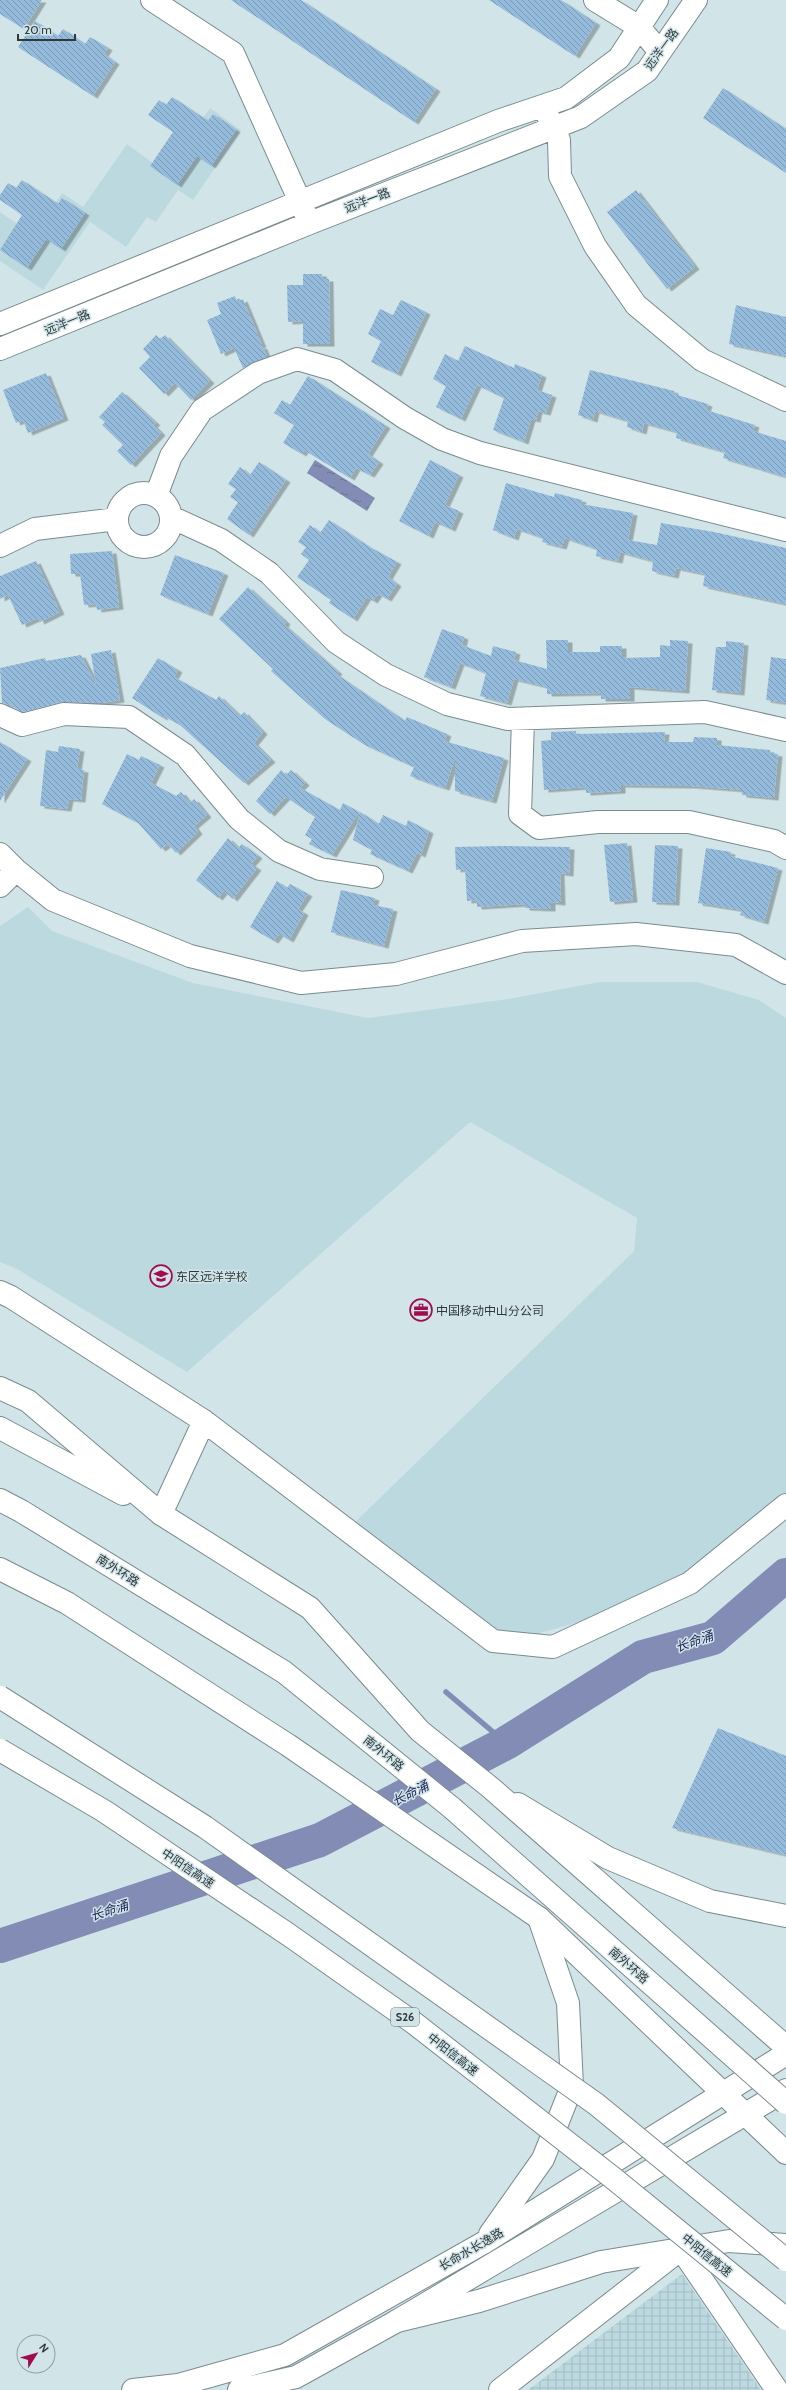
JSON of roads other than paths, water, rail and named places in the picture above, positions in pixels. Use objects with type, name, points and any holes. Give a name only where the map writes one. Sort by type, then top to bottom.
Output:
[{"type":"main road","points":[[152,0],[233,53],[310,223]]},
{"type":"main road","points":[[595,0],[639,27],[660,52]]},
{"type":"main road","points":[[639,27],[657,0]]},
{"type":"main road","name":"远洋一路","points":[[0,349],[310,223],[556,134],[646,71],[696,0]]},
{"type":"main road","name":"远洋一路","points":[[0,324],[498,122],[566,98],[619,58],[639,27]]},
{"type":"main road","points":[[544,106],[556,134],[560,176],[595,246],[636,305],[702,360],[786,400]]},
{"type":"main road","points":[[156,496],[172,456],[202,410],[258,373],[297,359],[335,370],[405,418],[442,439],[480,453],[786,530]]},
{"type":"main road","points":[[171,517],[167,534],[161,541],[145,547],[128,542],[120,532],[117,519],[121,506],[130,497],[147,493],[156,496],[163,501],[171,517],[221,540],[269,573],[336,642],[386,675],[447,704],[508,719],[705,712],[786,730]]},
{"type":"main road","points":[[0,546],[36,529],[117,519]]},
{"type":"main road","points":[[0,715],[22,724],[64,714],[129,717],[185,755],[239,819],[279,850],[320,869],[372,877]]},
{"type":"main road","points":[[523,719],[520,814],[539,828],[598,822],[689,822],[774,841],[786,848]]},
{"type":"main road","points":[[0,854],[16,870],[53,900],[190,956],[301,982],[396,974],[522,942],[636,934],[736,945],[786,973]]},
{"type":"main road","points":[[0,886],[16,870]]},
{"type":"main road","points":[[0,1292],[11,1296],[204,1421],[493,1641],[553,1647],[690,1583],[786,1505]]},
{"type":"main road","points":[[0,1388],[28,1401],[161,1514]]},
{"type":"main road","points":[[161,1514],[204,1421]]},
{"type":"main road","points":[[0,1428],[161,1514],[310,1608],[420,1731],[491,1788],[786,2047]]},
{"type":"main road","name":"南外环路","points":[[0,1500],[21,1511],[284,1672],[452,1808],[786,2104]]},
{"type":"main road","points":[[0,1569],[67,1603],[322,1768],[539,1918],[786,2153]]},
{"type":"main road","points":[[0,1697],[205,1827],[596,2104],[786,2260]]},
{"type":"main road","name":"中阳信高速","points":[[0,1750],[104,1811],[288,1935],[414,2023],[613,2178],[786,2319]]},
{"type":"main road","points":[[491,1788],[608,1858],[710,1901],[786,1916]]},
{"type":"main road","points":[[485,2242],[544,2159],[572,2086],[568,2003],[539,1918]]},
{"type":"main road","name":"长命水长逸路","points":[[133,2390],[178,2385],[285,2356],[485,2242],[786,2054]]},
{"type":"main road","name":"长命水长逸路","points":[[239,2390],[296,2383],[397,2321],[786,2090]]},
{"type":"main road","points":[[397,2321],[478,2301],[601,2262],[729,2241],[786,2245]]},
{"type":"main road","points":[[502,2389],[680,2249]]},
{"type":"main road","points":[[680,2249],[777,2390]]},
{"type":"water","points":[[315,460],[375,498],[367,511],[307,473]]},
{"type":"waterway","name":"长命涌","points":[[0,1946],[320,1840],[506,1743],[643,1657],[713,1638],[786,1575]]},
{"type":"waterway","points":[[446,1692],[506,1743]]},
{"type":"place","name":"东区远洋学校","points":[[161,1276]]},
{"type":"place","name":"中国移动中山分公司","points":[[421,1310]]}]
